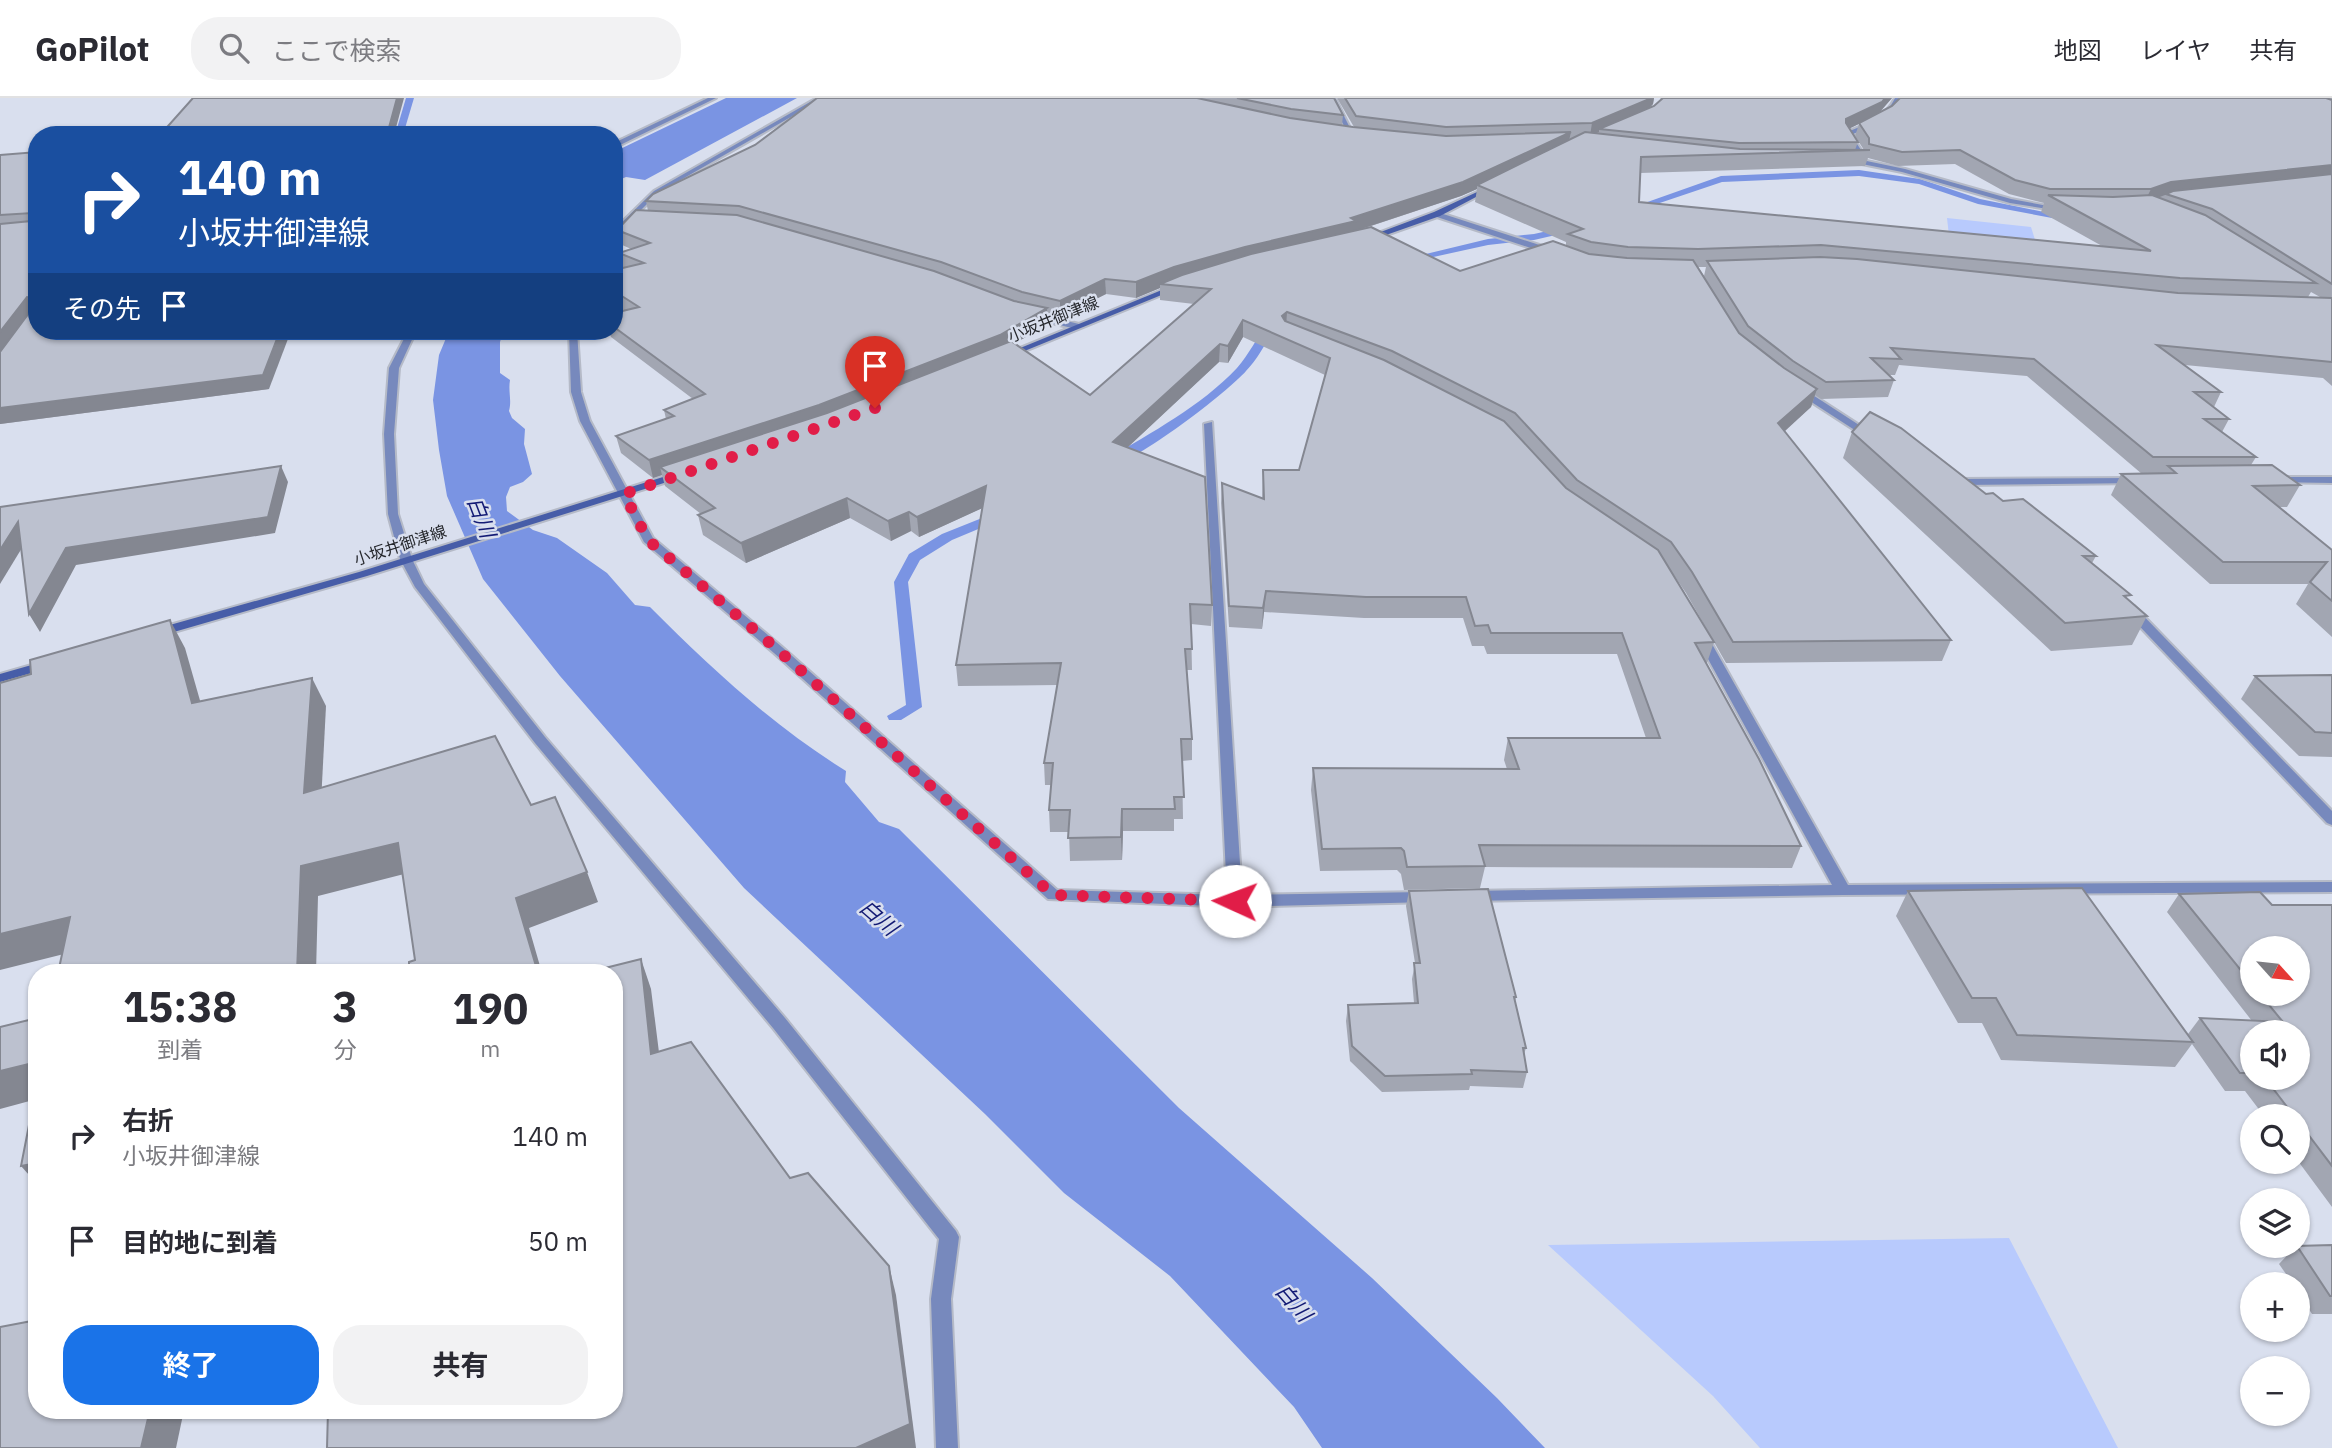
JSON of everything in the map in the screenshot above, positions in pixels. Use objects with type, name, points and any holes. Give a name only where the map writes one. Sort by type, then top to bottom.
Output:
[{"type":"main road","points":[[1357,242],[1437,214],[1497,185]]},
{"type":"main road","name":"小坂井御津線","points":[[1000,358],[1189,283]]},
{"type":"main road","name":"小坂井御津線","points":[[148,636],[687,473]]},
{"type":"main road","points":[[0,678],[67,659]]},
{"type":"street","points":[[623,142],[713,98]]},
{"type":"street","points":[[623,227],[656,192],[821,98]]},
{"type":"street","points":[[1332,98],[1352,135]]},
{"type":"street","points":[[1859,160],[1860,153],[1847,134],[1885,116],[1898,103],[1898,98]]},
{"type":"street","points":[[1340,133],[1366,136]]},
{"type":"street","points":[[1845,160],[1859,160],[1903,170],[2010,201],[2072,210]]},
{"type":"street","points":[[1437,214],[1563,256]]},
{"type":"street","points":[[630,220],[642,220]]},
{"type":"street","points":[[1018,312],[1076,326]]},
{"type":"street","points":[[408,340],[394,368],[389,435],[393,514],[406,559],[419,585],[540,740],[779,1023],[949,1237],[941,1299],[947,1448]]},
{"type":"street","points":[[573,340],[576,392],[582,412],[648,540],[778,650],[1053,895],[1235,901],[1843,890],[2332,887]]},
{"type":"street","points":[[1793,387],[1876,438]]},
{"type":"street","points":[[1209,424],[1235,901]]},
{"type":"street","points":[[1982,494],[1954,479],[2153,481]]},
{"type":"street","points":[[2263,480],[2332,480]]},
{"type":"street","points":[[2122,601],[2332,820]]},
{"type":"street","points":[[1698,629],[1843,890]]},
{"type":"shaded area","points":[[1947,218],[2031,227],[2036,243],[1950,244]]},
{"type":"shaded area","points":[[2009,1238],[2118,1448],[1760,1448],[1713,1396],[1548,1245]]},
{"type":"water","points":[[726,98],[797,98],[645,180],[623,178],[623,148]]},
{"type":"water","name":"白川","points":[[445,340],[501,340],[500,373],[510,380],[509,411],[512,418],[525,429],[524,444],[532,474],[523,482],[510,487],[506,497],[507,511],[533,530],[557,538],[607,573],[635,605],[650,607],[720,674],[768,715],[846,771],[845,782],[879,822],[899,829],[1179,1108],[1372,1278],[1545,1448],[1322,1448],[1294,1407],[1170,1276],[1064,1193],[985,1114],[744,888],[560,676],[483,579],[447,496],[433,400],[439,355]]},
{"type":"building","points":[[193,98],[397,98],[389,126],[168,126]]},
{"type":"building","points":[[817,98],[1197,98],[1290,118],[1446,136],[1571,132],[1463,182],[1351,218],[1356,221],[1245,247],[1174,267],[1136,282],[1105,279],[1060,301],[1022,292],[941,262],[739,206],[646,201],[653,194],[755,145]]},
{"type":"building","points":[[1237,98],[1334,98],[1343,115],[1291,109]]},
{"type":"building","points":[[1345,98],[1650,98],[1592,123],[1446,127],[1356,116]]},
{"type":"building","points":[[1663,98],[1885,98],[1846,119],[1858,142],[1739,143],[1599,129],[1654,106]]},
{"type":"building","points":[[1900,98],[2326,98],[2332,100],[2332,165],[2171,182],[2151,189],[2050,189],[2015,180],[1960,150],[1902,152],[1869,144],[1869,138],[1859,123],[1892,106]]},
{"type":"building","points":[[1585,132],[1740,149],[1870,150],[1641,157],[1639,202],[2151,251],[2048,195],[2152,195],[2205,215],[2316,283],[2180,278],[1821,245],[1698,249],[1628,247],[1591,242],[1568,234],[1583,229],[1477,185]]},
{"type":"building","points":[[28,153],[28,213],[0,215],[0,155]]},
{"type":"building","points":[[2332,174],[2332,284],[2212,209],[2166,194],[2173,191]]},
{"type":"building","points":[[636,210],[737,215],[934,271],[1014,301],[1047,308],[1000,335],[819,405],[649,460],[616,436],[674,416],[664,410],[705,394],[623,334],[623,311],[639,307],[623,297],[623,268],[644,263],[623,255],[623,252],[650,243],[623,232],[623,224]]},
{"type":"building","points":[[28,221],[28,297],[0,332],[0,224]]},
{"type":"building","points":[[1371,227],[1460,271],[1553,241],[1589,254],[1693,260],[1739,333],[1784,368],[1817,389],[1778,423],[1951,640],[1733,642],[1671,542],[1577,480],[1515,413],[1392,351],[1287,312],[1282,316],[1285,321],[1384,360],[1504,421],[1566,488],[1658,550],[1714,642],[1695,643],[1759,759],[1801,846],[1479,845],[1485,866],[1407,867],[1401,848],[1322,849],[1313,768],[1519,769],[1508,738],[1660,738],[1622,633],[1491,633],[1488,625],[1475,626],[1466,597],[1366,597],[1266,591],[1263,608],[1229,606],[1222,483],[1264,499],[1263,470],[1299,470],[1330,358],[1243,320],[1228,346],[1220,344],[1113,442],[1205,477],[1212,605],[1190,604],[1192,649],[1185,649],[1192,739],[1181,739],[1184,797],[1174,797],[1175,809],[1122,809],[1121,837],[1068,838],[1070,810],[1049,810],[1053,763],[1044,763],[1061,663],[956,665],[986,486],[917,517],[909,512],[888,521],[847,498],[741,543],[698,515],[715,508],[660,467],[827,413],[1011,341],[1090,395],[1211,289],[1160,284],[1251,254]]},
{"type":"building","points":[[1820,257],[2178,293],[2332,298],[2332,362],[2157,345],[2221,392],[2194,392],[2229,419],[2204,419],[2256,457],[2153,457],[2034,359],[1891,348],[1901,359],[1871,358],[1894,380],[1826,382],[1793,361],[1748,326],[1707,261]]},
{"type":"building","points":[[28,314],[28,340],[277,340],[263,375],[0,408],[0,352]]},
{"type":"building","points":[[1870,412],[1901,428],[1986,494],[1993,493],[2003,501],[2023,499],[2096,556],[2083,556],[2131,595],[2124,596],[2147,616],[2065,623],[1852,432]]},
{"type":"building","points":[[2272,465],[2300,485],[2253,486],[2332,550],[2332,601],[2310,582],[2327,562],[2223,562],[2121,474],[2176,473],[2168,466]]},
{"type":"building","points":[[281,466],[268,517],[66,548],[29,614],[18,522],[0,550],[0,507]]},
{"type":"building","points":[[170,620],[192,703],[312,678],[304,793],[495,736],[531,805],[555,797],[587,872],[516,898],[535,964],[409,964],[415,960],[398,843],[301,866],[297,964],[60,964],[70,917],[0,934],[0,683],[31,674],[30,660]]},
{"type":"building","points":[[2332,675],[2332,733],[2315,732],[2255,676]]},
{"type":"building","points":[[2082,888],[2193,1042],[2017,1035],[1996,998],[1972,998],[1908,891]]},
{"type":"building","points":[[1488,889],[1516,997],[1526,1048],[1523,1048],[1527,1072],[1471,1070],[1472,1074],[1385,1076],[1352,1046],[1348,1005],[1418,1003],[1414,963],[1420,963],[1409,891]]},
{"type":"building","points":[[2260,892],[2272,905],[2332,905],[2332,1166],[2310,1137],[2310,1104],[2285,1104],[2274,1090],[2310,1090],[2310,1020],[2281,1020],[2270,1006],[2310,1006],[2310,936],[2240,936],[2240,969],[2179,894]]},
{"type":"building","points":[[641,959],[651,1054],[691,1042],[790,1178],[808,1173],[889,1266],[910,1424],[856,1448],[327,1448],[328,1419],[623,1419],[621,964]]},
{"type":"building","points":[[2200,1018],[2242,1020],[2240,1073]]},
{"type":"building","points":[[28,1020],[28,1064],[0,1071],[0,1027]]},
{"type":"building","points":[[28,1130],[28,1165],[21,1166]]},
{"type":"building","points":[[2332,1245],[2332,1296],[2305,1258],[2310,1258],[2310,1246]]},
{"type":"building","points":[[28,1322],[28,1419],[148,1419],[141,1448],[0,1448],[0,1327]]},
{"type":"waterway","points":[[402,126],[410,98]]},
{"type":"waterway","points":[[1627,211],[1721,179],[1859,173],[1920,182],[1978,201],[2068,218]]},
{"type":"waterway","points":[[1406,260],[1488,242],[1534,237],[1570,229]]},
{"type":"waterway","points":[[1112,462],[1180,420],[1223,388],[1242,369],[1271,325]]},
{"type":"waterway","points":[[895,716],[914,707],[901,582],[914,557],[947,537],[1002,514]]},
{"type":"route","points":[[875,408],[624,494],[648,540],[778,650],[1053,895],[1235,901]]}]
